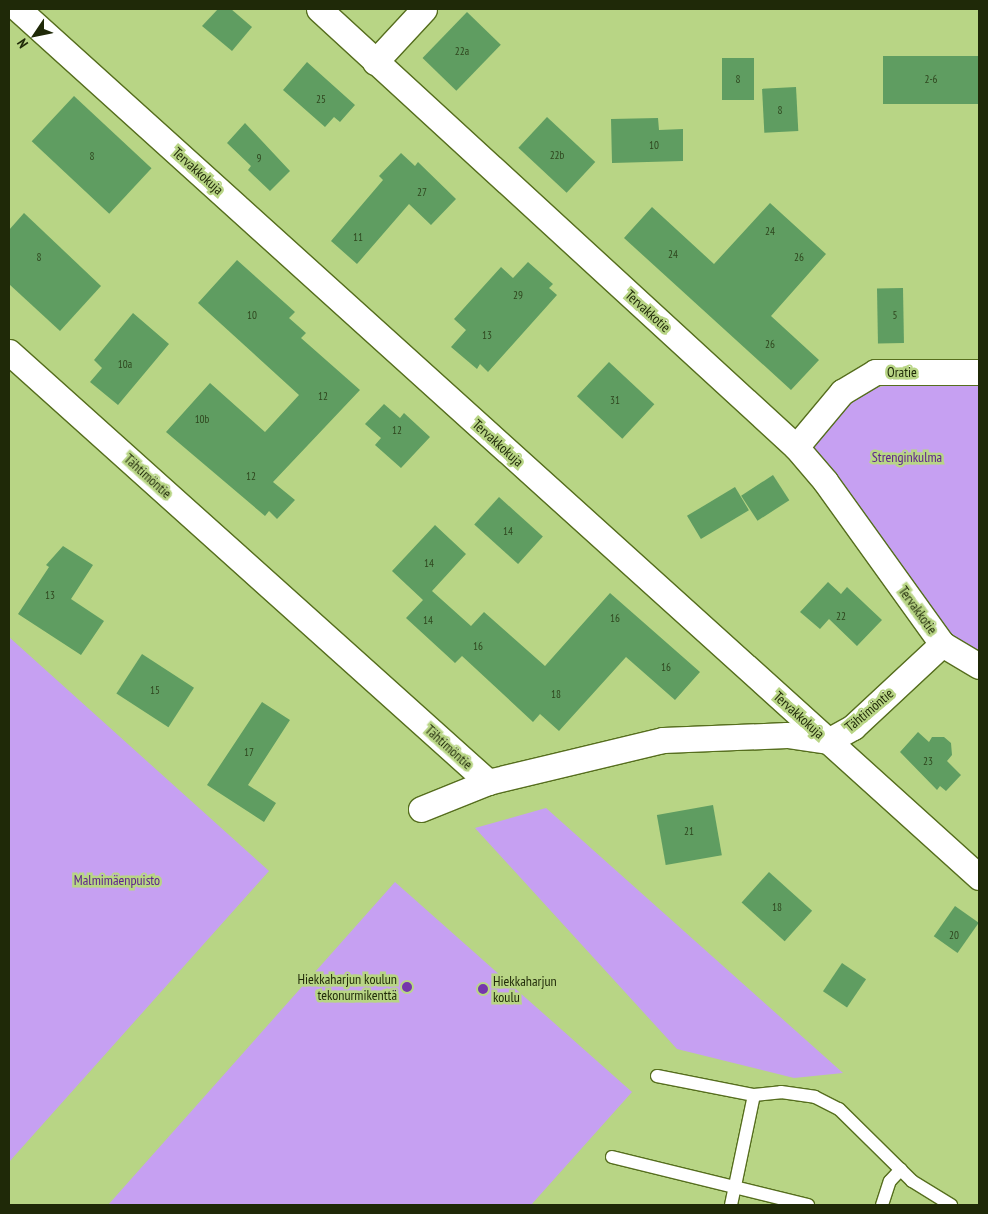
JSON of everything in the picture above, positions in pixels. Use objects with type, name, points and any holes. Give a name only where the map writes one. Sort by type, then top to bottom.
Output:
[{"type":"street","name":"Tervakkokuja","points":[[18,9],[979,877]]},
{"type":"street","name":"Tervakkotie","points":[[319,9],[796,447],[825,481],[942,644]]},
{"type":"street","points":[[375,62],[424,9]]},
{"type":"street","name":"Tähtimöntie","points":[[9,352],[488,782]]},
{"type":"street","name":"Oratie","points":[[796,447],[842,392],[875,372],[979,372]]},
{"type":"street","name":"Tähtimöntie","points":[[828,741],[853,727],[942,644]]},
{"type":"street","points":[[942,644],[979,666]]},
{"type":"street","points":[[421,809],[488,782],[664,740],[787,735],[828,741]]},
{"type":"lane","points":[[657,1076],[754,1095],[781,1092],[815,1097],[839,1110],[912,1180],[951,1205]]},
{"type":"lane","points":[[731,1205],[733,1187],[754,1095]]},
{"type":"lane","points":[[612,1158],[808,1205]]},
{"type":"lane","points":[[882,1205],[890,1180],[901,1169]]},
{"type":"green space","name":"Strenginkulma","points":[[979,384],[979,652],[953,641],[808,451],[844,406],[869,389],[889,385]]},
{"type":"green space","name":"Malmimäenpuisto","points":[[9,637],[269,871],[9,1162]]},
{"type":"green space","points":[[546,808],[843,1073],[794,1078],[677,1049],[475,828]]},
{"type":"green space","name":"Hiekkaharjun koulun tekonurmikenttä","points":[[395,882],[632,1092],[531,1205],[108,1205]]},
{"type":"building","points":[[218,9],[231,9],[252,27],[232,51],[202,26]]},
{"type":"building","points":[[467,12],[501,45],[456,91],[423,58]]},
{"type":"building","points":[[883,56],[979,56],[979,104],[883,104]]},
{"type":"building","points":[[722,58],[754,58],[754,100],[722,100]]},
{"type":"building","points":[[307,62],[355,105],[340,122],[334,117],[325,127],[283,90]]},
{"type":"building","points":[[796,87],[798,131],[764,133],[762,89]]},
{"type":"building","points":[[74,96],[152,168],[109,214],[32,141]]},
{"type":"building","points":[[547,117],[595,162],[567,193],[518,148]]},
{"type":"building","points":[[658,118],[659,130],[683,129],[683,161],[612,163],[611,119]]},
{"type":"building","points":[[245,123],[290,171],[270,191],[248,170],[251,166],[227,143]]},
{"type":"building","points":[[401,153],[415,166],[418,162],[456,199],[431,225],[409,204],[357,264],[331,241],[383,180],[379,176]]},
{"type":"building","points":[[770,203],[826,254],[771,316],[819,360],[791,390],[624,238],[652,207],[714,264]]},
{"type":"building","points":[[24,213],[101,286],[60,331],[9,284],[9,230]]},
{"type":"building","points":[[237,260],[295,312],[289,318],[306,333],[301,338],[360,390],[273,482],[295,500],[277,519],[269,511],[265,516],[166,432],[210,383],[265,432],[299,395],[198,303]]},
{"type":"building","points":[[528,262],[553,284],[549,288],[557,295],[488,372],[480,364],[477,369],[451,347],[466,330],[454,319],[501,267],[513,278]]},
{"type":"building","points":[[877,288],[903,288],[904,343],[878,343]]},
{"type":"building","points":[[133,313],[169,344],[118,405],[90,382],[102,368],[94,360]]},
{"type":"building","points":[[609,362],[654,404],[622,439],[577,396]]},
{"type":"building","points":[[384,404],[400,418],[404,413],[430,437],[401,468],[375,445],[381,438],[365,424]]},
{"type":"building","points":[[773,475],[789,500],[757,521],[741,496]]},
{"type":"building","points":[[735,487],[749,510],[701,539],[687,516]]},
{"type":"building","points":[[499,497],[543,536],[518,564],[474,524]]},
{"type":"building","points":[[435,525],[466,554],[432,591],[471,626],[484,612],[545,666],[610,593],[700,672],[675,700],[626,657],[559,731],[540,714],[533,722],[462,656],[455,663],[406,618],[423,600],[392,571]]},
{"type":"building","points":[[63,546],[93,565],[71,599],[104,621],[81,655],[18,614],[49,567],[46,565]]},
{"type":"building","points":[[828,582],[841,594],[847,587],[882,620],[857,646],[829,619],[820,629],[800,612]]},
{"type":"building","points":[[142,654],[194,688],[168,727],[116,693]]},
{"type":"building","points":[[262,702],[290,720],[248,785],[276,803],[264,822],[207,785]]},
{"type":"building","points":[[918,732],[929,742],[932,737],[944,737],[951,743],[952,755],[947,761],[961,775],[946,791],[940,786],[937,790],[900,752]]},
{"type":"building","points":[[713,805],[722,855],[666,865],[657,815]]},
{"type":"building","points":[[769,872],[812,911],[785,941],[742,902]]},
{"type":"building","points":[[955,906],[979,923],[958,953],[934,936]]},
{"type":"building","points":[[842,963],[866,979],[847,1007],[823,991]]},
{"type":"place","name":"Hiekkaharjun koulun tekonurmikenttä","points":[[407,987]]},
{"type":"place","name":"Hiekkaharjun koulu","points":[[483,989]]}]
